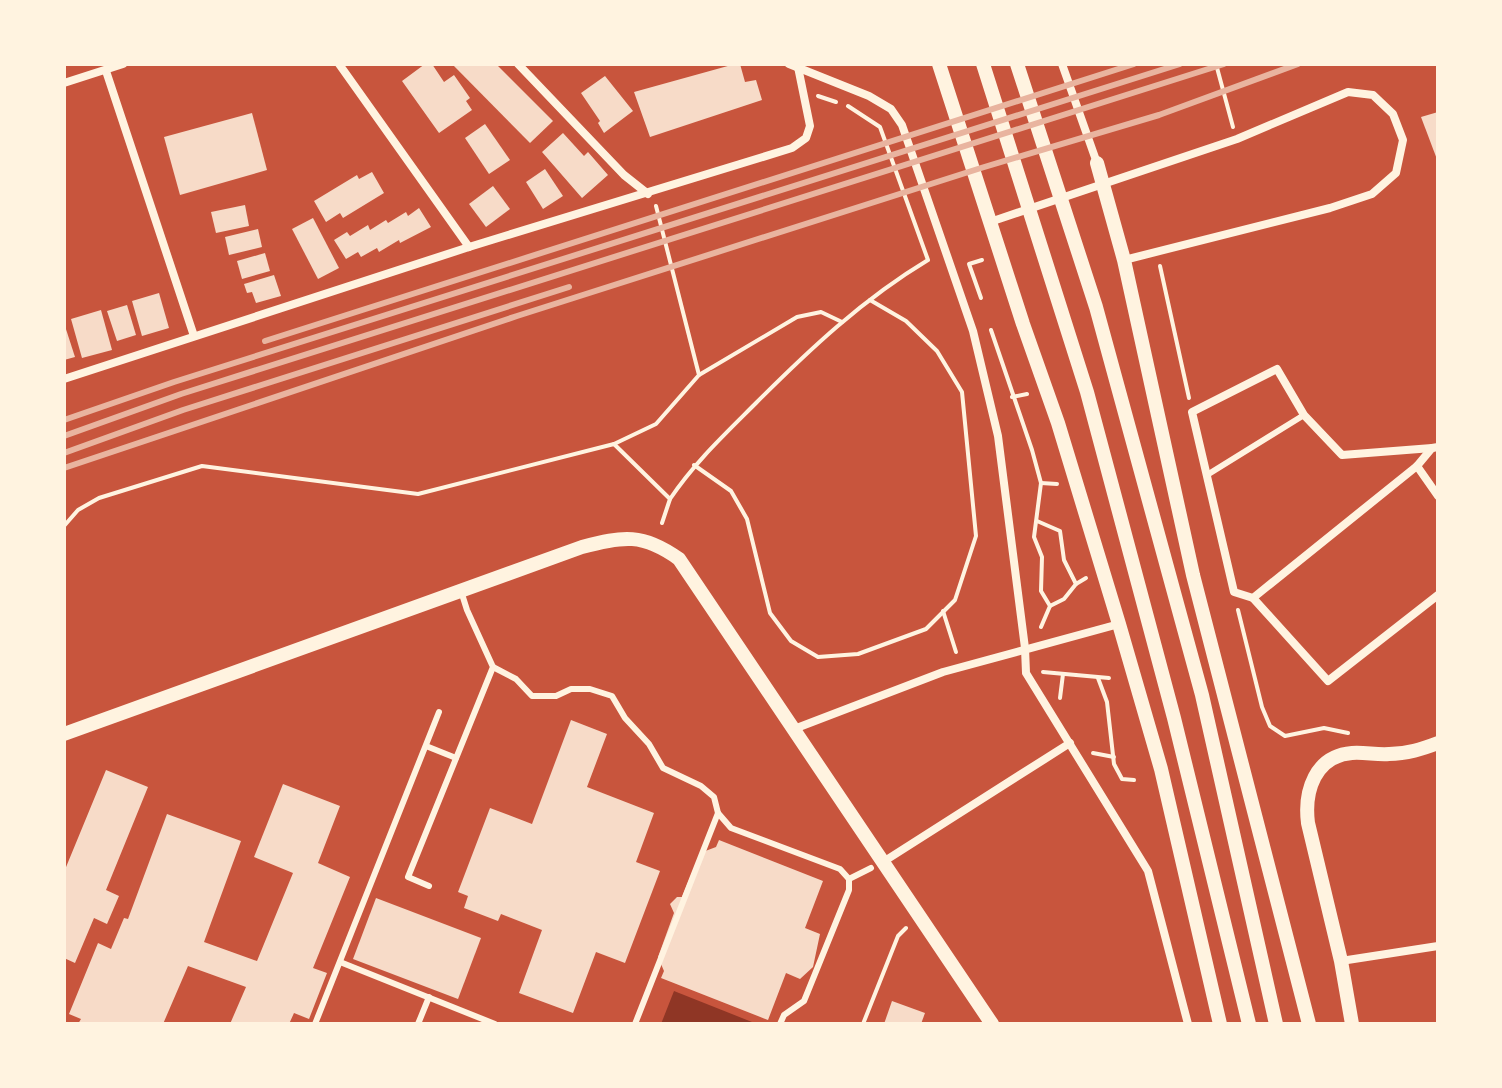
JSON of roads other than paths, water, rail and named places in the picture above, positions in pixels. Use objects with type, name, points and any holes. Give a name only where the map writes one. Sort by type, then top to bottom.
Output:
[{"type":"street","points":[[64,83],[123,64]]},
{"type":"street","points":[[339,64],[469,247]]},
{"type":"street","points":[[518,64],[624,175],[648,194]]},
{"type":"street","points":[[939,64],[1058,423],[1119,624],[1161,769],[1220,1024]]},
{"type":"street","points":[[983,64],[1087,392],[1174,718],[1249,1024]]},
{"type":"street","points":[[1017,64],[1096,307],[1202,695],[1276,1024]]},
{"type":"street","points":[[1062,64],[1097,163],[1124,260],[1193,575],[1309,1024]]},
{"type":"street","points":[[64,379],[469,247],[792,148],[806,138],[810,126],[793,66]]},
{"type":"street","points":[[793,66],[869,96],[891,109],[902,125],[977,346],[998,436],[1026,673],[1148,871],[1188,1024]]},
{"type":"street","points":[[106,71],[194,336]]},
{"type":"street","points":[[990,222],[1237,139],[1348,92],[1373,95],[1393,114],[1403,140],[1396,173],[1372,194],[1330,208],[1124,260]]},
{"type":"street","points":[[1435,447],[1342,455],[1304,415],[1277,369],[1192,412],[1234,592],[1253,598],[1328,681],[1438,595]]},
{"type":"street","points":[[1253,598],[1417,466],[1435,447]]},
{"type":"street","points":[[1417,466],[1438,496]]},
{"type":"street","points":[[64,734],[609,540],[636,538],[659,544],[679,559],[794,729],[876,865],[992,1024]]},
{"type":"street","points":[[794,729],[943,672],[1119,624]]},
{"type":"street","points":[[876,865],[1070,743]]},
{"type":"street","points":[[1352,1024],[1305,801],[1324,763],[1334,756],[1404,753],[1438,743]]},
{"type":"street","points":[[1341,961],[1438,946]]},
{"type":"lane","points":[[1207,475],[1304,415]]},
{"type":"lane","points":[[461,591],[493,667],[516,679],[532,696],[556,696],[571,689],[590,689],[612,696],[625,718],[649,744],[663,768],[701,786],[714,797],[718,813],[731,828],[840,869],[849,879],[849,890],[804,1001],[784,1015],[780,1024]]},
{"type":"lane","points":[[429,886],[408,877],[493,667]]},
{"type":"lane","points":[[315,1024],[439,712]]},
{"type":"lane","points":[[426,746],[456,758]]},
{"type":"lane","points":[[635,1024],[718,813]]},
{"type":"lane","points":[[849,879],[876,865]]},
{"type":"lane","points":[[340,962],[495,1024]]},
{"type":"lane","points":[[418,1024],[429,997]]},
{"type":"railway","points":[[265,341],[1134,64]]},
{"type":"railway","points":[[64,420],[174,382],[1180,64]]},
{"type":"railway","points":[[64,436],[181,394],[1224,64]]},
{"type":"railway","points":[[64,468],[517,316],[981,168],[1159,115],[1298,64]]},
{"type":"railway","points":[[64,453],[183,410],[569,287]]}]
